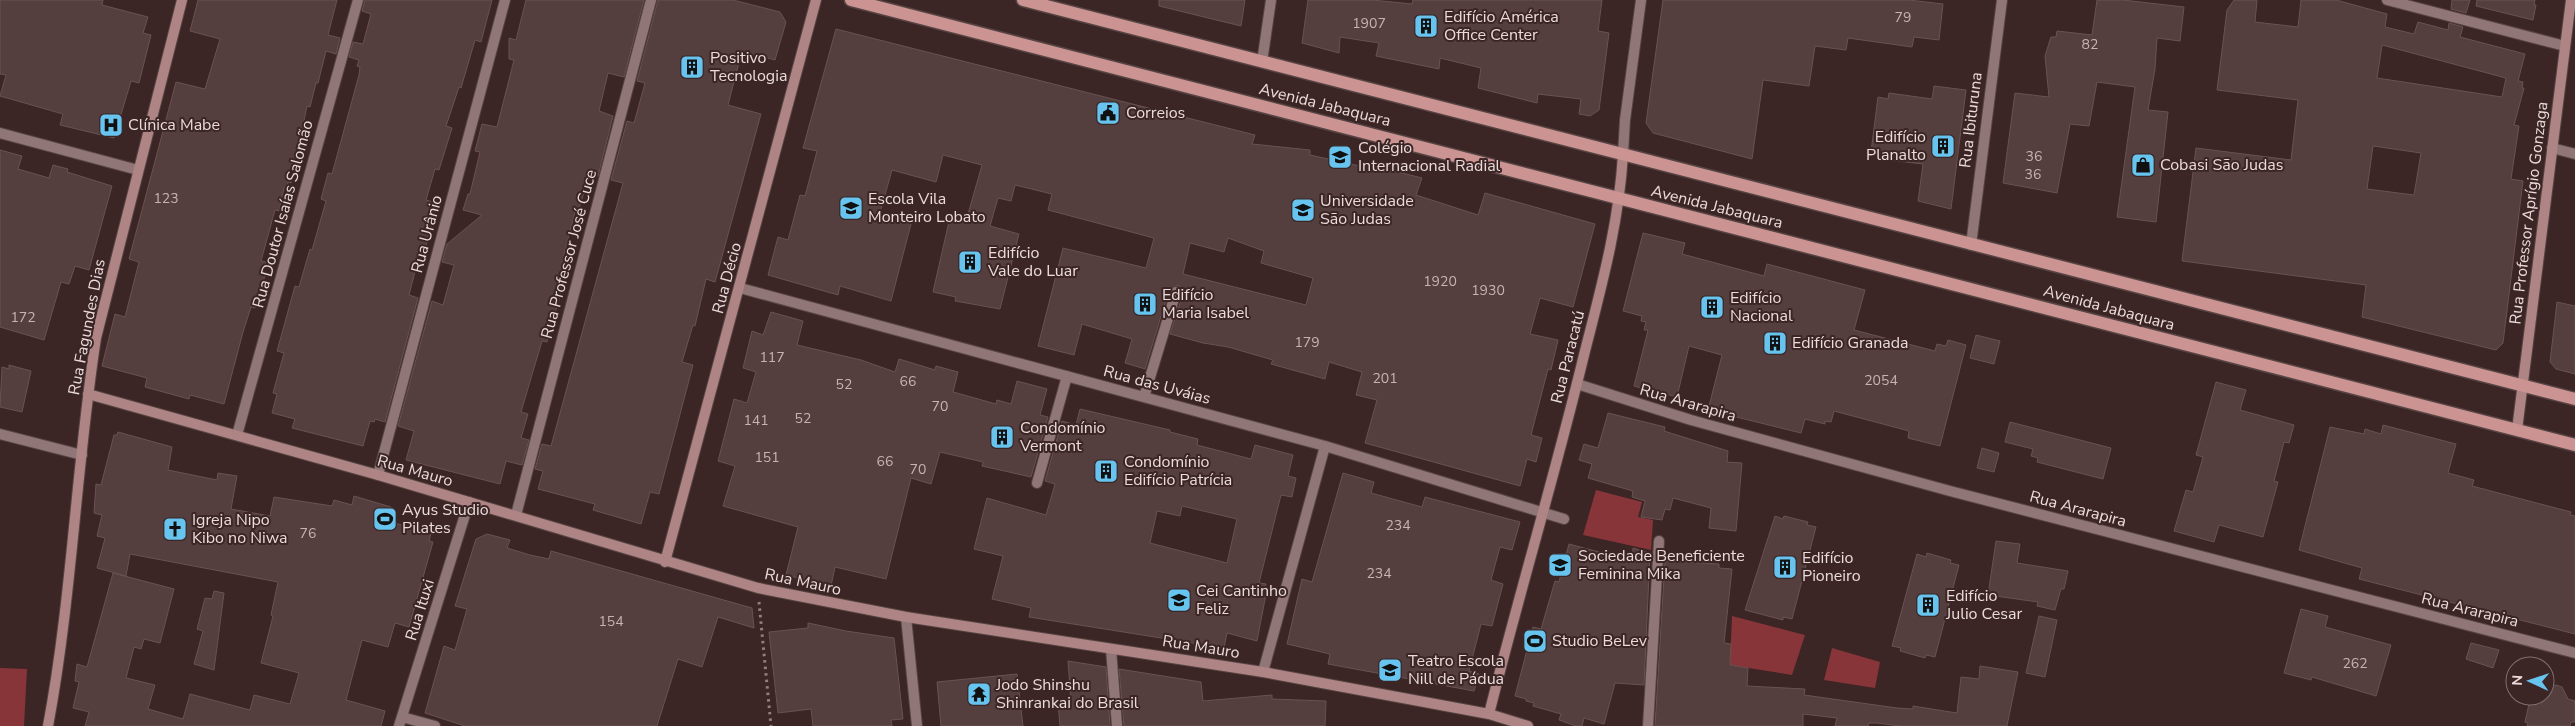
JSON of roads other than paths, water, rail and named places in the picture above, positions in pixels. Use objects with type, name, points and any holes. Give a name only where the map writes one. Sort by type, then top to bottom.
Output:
[{"type":"main road","name":"Avenida Jabaquara","points":[[851,0],[2575,445]]},
{"type":"main road","name":"Avenida Jabaquara","points":[[1023,0],[2575,399]]},
{"type":"street","name":"Rua Fagundes Dias","points":[[48,726],[66,606],[88,394],[96,338],[182,0]]},
{"type":"street","name":"Rua Doutor Isaías Salomão","points":[[238,435],[358,0]]},
{"type":"street","name":"Rua Urânio","points":[[378,476],[505,0]]},
{"type":"street","name":"Rua Professor José Cuce","points":[[516,515],[651,0]]},
{"type":"street","name":"Rua Décio","points":[[665,562],[816,0]]},
{"type":"street","points":[[1262,62],[1271,0]]},
{"type":"street","name":"Rua Paracatú","points":[[1489,714],[1577,384],[1620,198],[1625,120],[1641,0]]},
{"type":"street","name":"Rua Ibituruna","points":[[1971,245],[2002,0]]},
{"type":"street","points":[[2387,0],[2565,46]]},
{"type":"street","name":"Rua Professor Aprígio Gonzaga","points":[[2517,430],[2521,384],[2571,0]]},
{"type":"street","points":[[0,133],[138,170]]},
{"type":"street","points":[[2552,148],[2575,154]]},
{"type":"street","name":"Rua das Uváias","points":[[740,288],[1325,446],[1564,519]]},
{"type":"street","points":[[1144,397],[1176,292]]},
{"type":"street","points":[[1037,483],[1067,376]]},
{"type":"street","name":"Rua Ararapira","points":[[1577,384],[1691,420],[1950,491],[2575,653]]},
{"type":"street","name":"Rua Mauro","points":[[88,394],[516,515],[665,562],[758,588],[906,617],[1263,672],[1489,714],[1504,722],[1528,726]]},
{"type":"street","points":[[0,434],[82,455]]},
{"type":"street","points":[[1263,672],[1325,446]]},
{"type":"street","name":"Rua Ituxi","points":[[400,721],[469,502]]},
{"type":"street","points":[[1648,726],[1659,541]]},
{"type":"street","points":[[906,617],[916,726]]},
{"type":"street","points":[[1111,649],[1117,726]]},
{"type":"street","points":[[400,721],[435,726]]},
{"type":"place","name":"Edifício América Office Center","points":[[1426,26]]},
{"type":"place","name":"Positivo Tecnologia","points":[[692,67]]},
{"type":"place","name":"Correios","points":[[1108,113]]},
{"type":"place","name":"Clínica Mabe","points":[[111,125]]},
{"type":"place","name":"Edifício Planalto","points":[[1943,146]]},
{"type":"place","name":"Colégio Internacional Radial","points":[[1340,157]]},
{"type":"place","name":"Cobasi São Judas","points":[[2143,165]]},
{"type":"place","name":"Escola Vila Monteiro Lobato","points":[[851,208]]},
{"type":"place","name":"Universidade São Judas","points":[[1303,210]]},
{"type":"place","name":"Edifício Vale do Luar","points":[[970,262]]},
{"type":"place","name":"Edifício Maria Isabel","points":[[1145,304]]},
{"type":"place","name":"Edifício Nacional","points":[[1712,307]]},
{"type":"place","name":"Edifício Granada","points":[[1775,343]]},
{"type":"place","name":"Condomínio Vermont","points":[[1002,437]]},
{"type":"place","name":"Condomínio Edifício Patrícia","points":[[1106,471]]},
{"type":"place","name":"Ayus Studio Pilates","points":[[385,519]]},
{"type":"place","name":"Igreja Nipo Kibo no Niwa","points":[[175,529]]},
{"type":"place","name":"Sociedade Beneficiente Feminina Mika","points":[[1560,565]]},
{"type":"place","name":"Edifício Pioneiro","points":[[1785,567]]},
{"type":"place","name":"Cei Cantinho Feliz","points":[[1179,600]]},
{"type":"place","name":"Edifício Julio Cesar","points":[[1928,605]]},
{"type":"place","name":"Studio BeLev","points":[[1535,641]]},
{"type":"place","name":"Teatro Escola Nill de Pádua","points":[[1390,670]]},
{"type":"place","name":"Jodo Shinshu Shinrankai do Brasil","points":[[979,694]]}]
